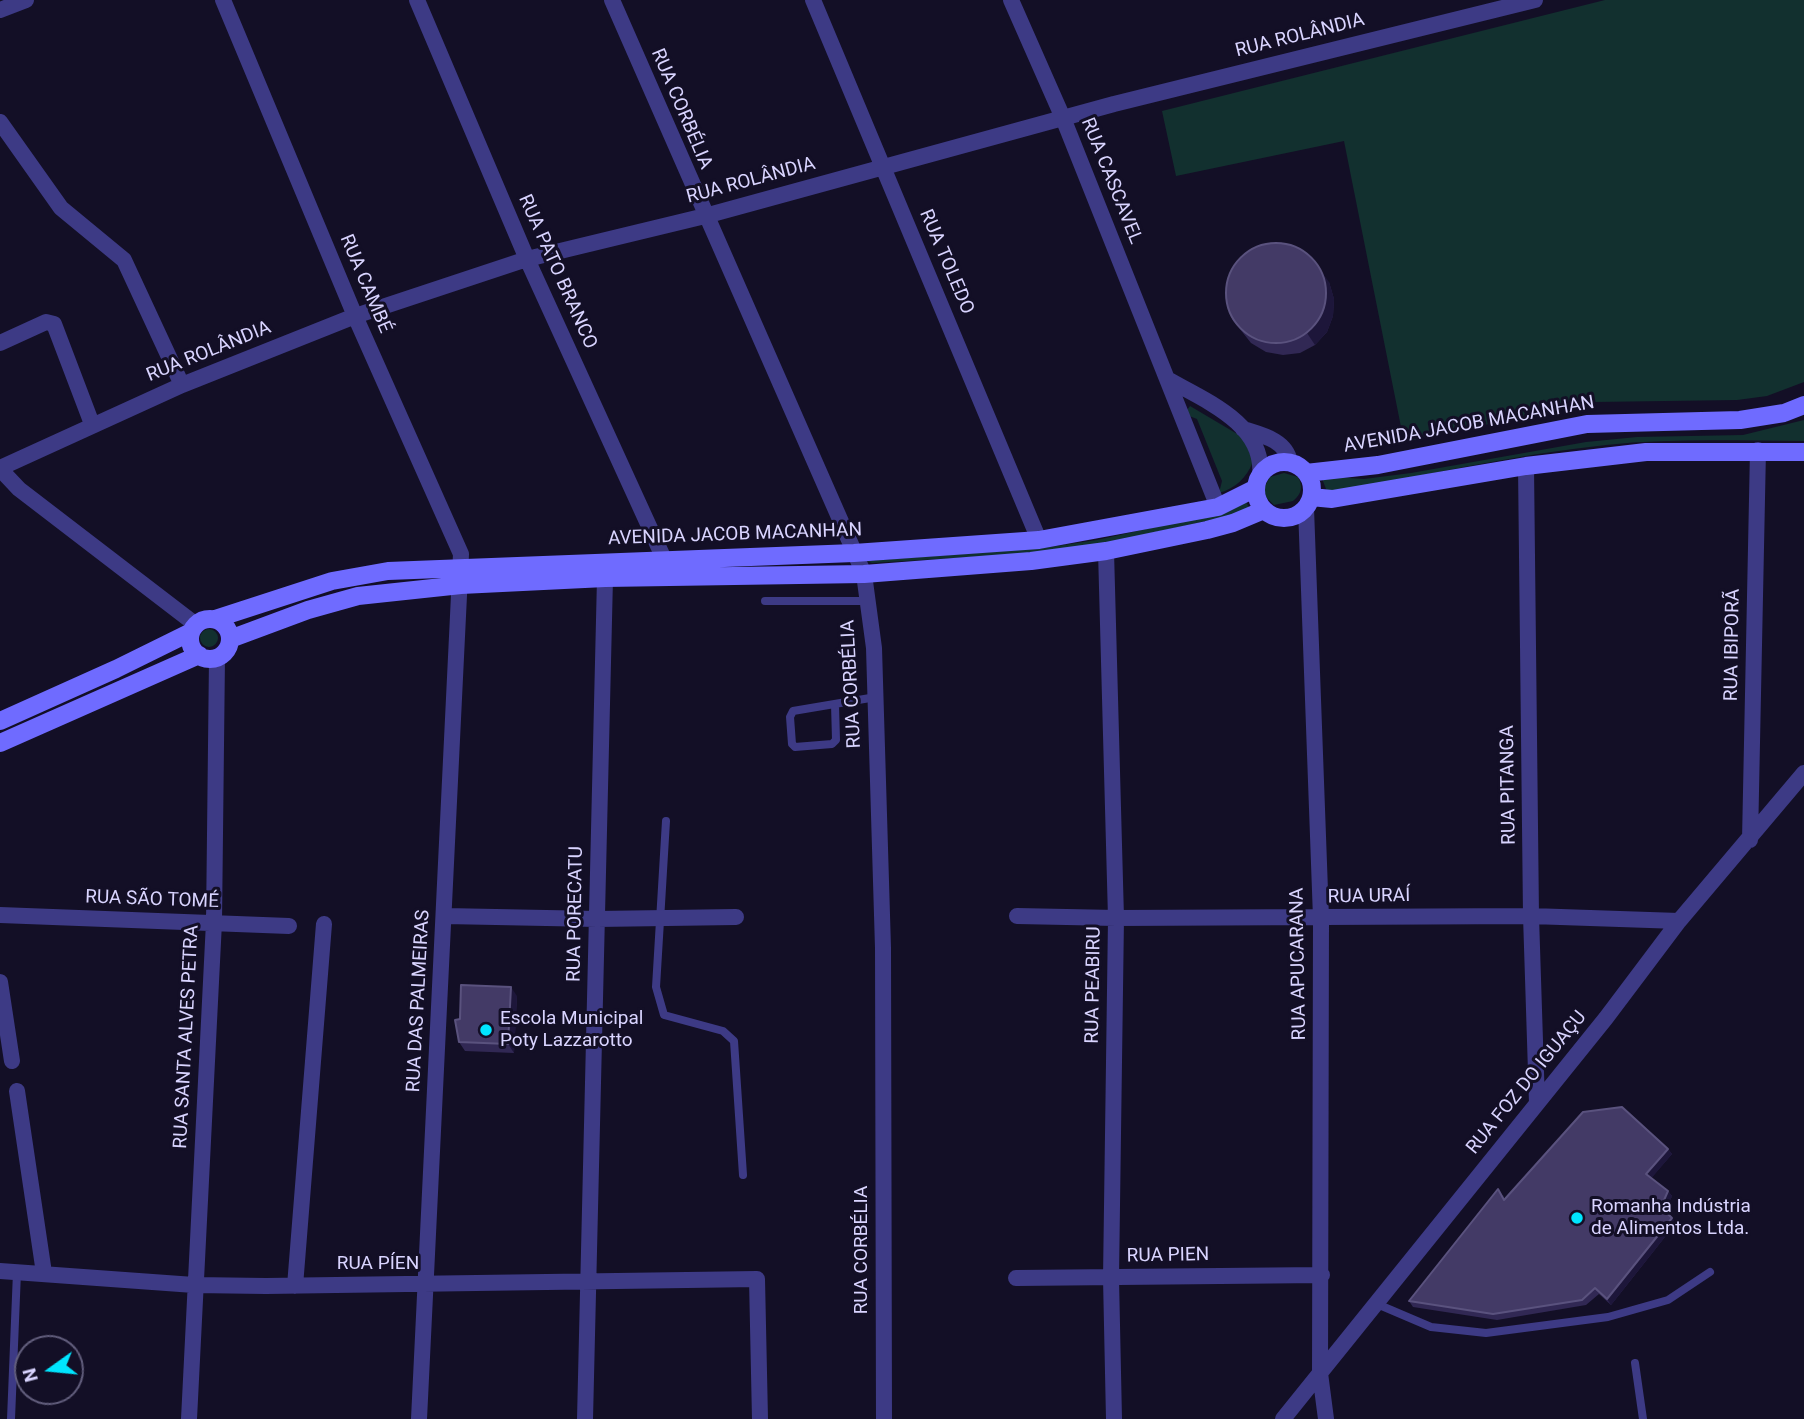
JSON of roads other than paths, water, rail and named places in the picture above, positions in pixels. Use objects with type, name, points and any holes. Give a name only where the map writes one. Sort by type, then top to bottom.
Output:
[{"type":"main road","name":"AVENIDA JACOB MACANHAN","points":[[1306,473],[1378,465],[1587,424],[1740,420],[1784,413],[1804,405]]},
{"type":"main road","points":[[1308,503],[1526,466],[1646,452],[1804,452]]},
{"type":"main road","points":[[1290,462],[1300,466],[1306,473],[1312,487],[1308,503],[1298,515],[1287,518],[1273,516],[1264,510],[1258,501],[1258,482],[1271,464],[1290,462]]},
{"type":"main road","name":"AVENIDA JACOB MACANHAN","points":[[215,619],[332,581],[388,571],[462,566],[854,553],[1039,540],[1217,507],[1258,482]]},
{"type":"main road","name":"AVENIDA JACOB MACANHAN","points":[[230,639],[308,610],[359,596],[461,585],[605,578],[864,574],[1031,561],[1105,551],[1233,523],[1264,510]]},
{"type":"main road","points":[[0,722],[116,669],[193,628],[204,619],[215,619],[225,626],[230,639],[227,649],[217,657],[206,659],[199,656],[191,645],[193,628]]},
{"type":"main road","points":[[0,743],[199,656]]},
{"type":"street","points":[[0,10],[26,0]]},
{"type":"street","name":"RUA CAMBÉ","points":[[223,0],[355,316],[461,554],[461,585]]},
{"type":"street","name":"RUA PATO BRANCO","points":[[418,0],[527,259],[664,559]]},
{"type":"street","name":"RUA CORBÉLIA","points":[[611,0],[864,574],[874,648],[883,948],[884,1419]]},
{"type":"street","name":"RUA TOLEDO","points":[[813,0],[1039,540]]},
{"type":"street","name":"RUA CASCAVEL","points":[[1011,0],[1063,118],[1217,507]]},
{"type":"street","name":"RUA ROLÂNDIA","points":[[0,468],[182,385],[355,316],[527,259],[705,216],[1063,118],[1535,0]]},
{"type":"street","points":[[0,122],[61,208],[124,260],[182,385]]},
{"type":"street","points":[[0,343],[46,322],[54,324],[92,424]]},
{"type":"street","points":[[1167,379],[1227,414],[1243,429],[1258,450],[1261,461],[1258,482]]},
{"type":"street","points":[[1243,429],[1262,435],[1284,447],[1290,462]]},
{"type":"street","name":"RUA IBIPORÃ","points":[[1750,840],[1758,450]]},
{"type":"street","name":"RUA PITANGA","points":[[1526,466],[1531,916],[1537,1103]]},
{"type":"street","points":[[0,468],[19,489],[193,628]]},
{"type":"street","name":"RUA APUCARANA","points":[[1308,503],[1321,918],[1321,1373],[1326,1419]]},
{"type":"street","name":"RUA PEABIRU","points":[[1105,551],[1116,918],[1111,1278],[1114,1419]]},
{"type":"street","name":"RUA PORECATU","points":[[585,1419],[605,578]]},
{"type":"street","name":"RUA DAS PALMEIRAS","points":[[419,1419],[461,585]]},
{"type":"street","name":"RUA SANTA ALVES PETRA","points":[[189,1419],[214,922],[217,657]]},
{"type":"street","name":"RUA FOZ DO IGUAÇU","points":[[1283,1419],[1606,1018],[1679,921],[1804,773]]},
{"type":"street","name":"RUA SÃO TOMÉ","points":[[7,916],[289,926]]},
{"type":"street","points":[[444,916],[597,919],[736,917]]},
{"type":"street","name":"RUA URAÍ","points":[[1017,916],[1531,916],[1679,921]]},
{"type":"street","points":[[295,1286],[324,924]]},
{"type":"street","points":[[0,982],[12,1061]]},
{"type":"street","points":[[17,1091],[44,1273]]},
{"type":"street","name":"RUA PÍEN","points":[[8,1271],[194,1285],[426,1285],[757,1279],[760,1419]]},
{"type":"street","name":"RUA PIEN","points":[[1016,1278],[1322,1275]]},
{"type":"lane","points":[[765,601],[868,601]]},
{"type":"lane","points":[[835,704],[836,740],[832,744],[795,747],[792,744],[790,717],[793,711],[876,697]]},
{"type":"lane","points":[[666,821],[656,987],[664,1015],[723,1031],[734,1041],[743,1175]]},
{"type":"lane","points":[[8,1271],[11,1419]]},
{"type":"lane","points":[[1377,1304],[1431,1326],[1486,1333],[1608,1317],[1668,1300],[1710,1272]]},
{"type":"lane","points":[[1635,1363],[1643,1419]]},
{"type":"place","name":"Escola Municipal Poty Lazzarotto","points":[[486,1030]]},
{"type":"place","name":"Romanha Indústria de Alimentos Ltda.","points":[[1577,1218]]}]
